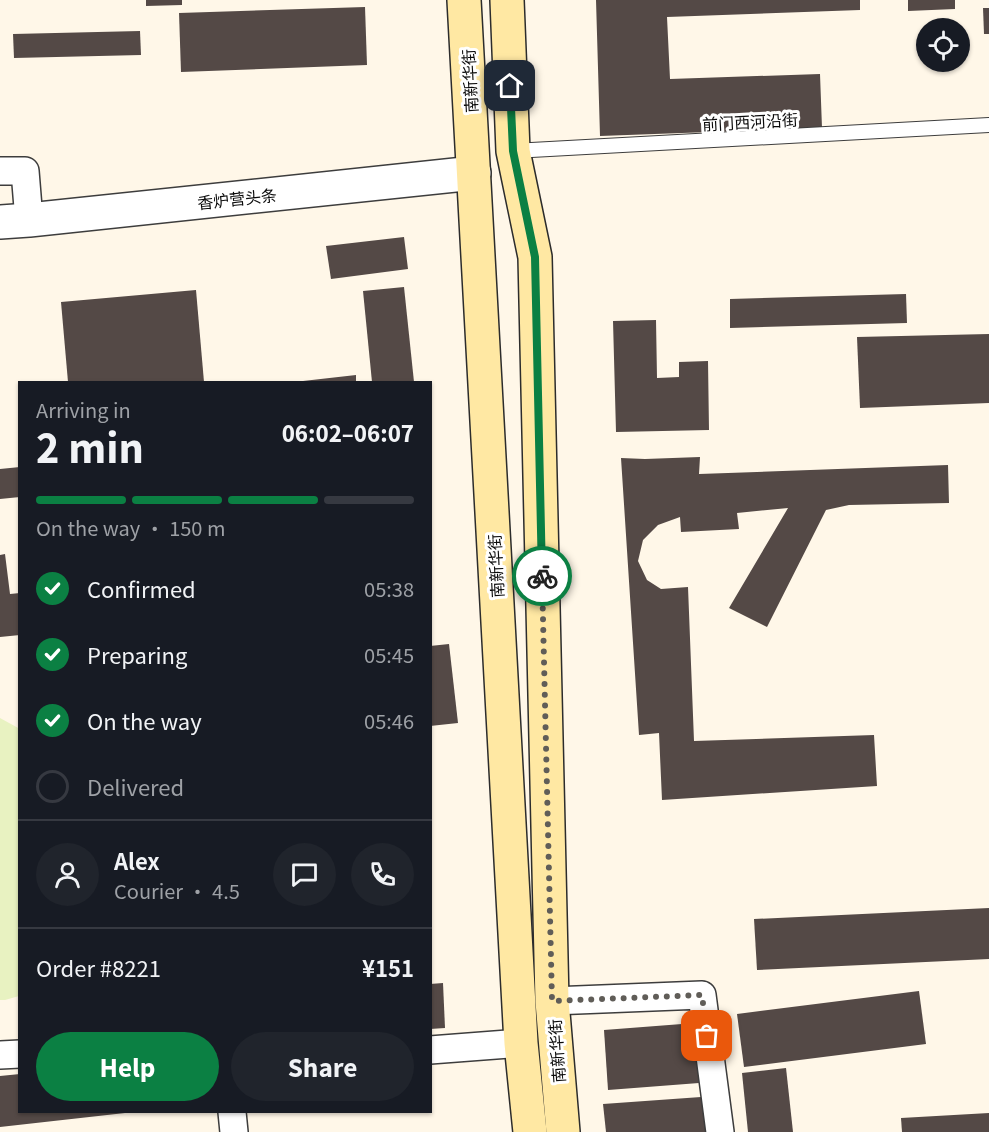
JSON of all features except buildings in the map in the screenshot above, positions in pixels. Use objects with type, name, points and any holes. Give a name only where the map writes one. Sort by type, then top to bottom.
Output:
[{"type":"main road","name":"南新华街","points":[[464,0],[521,1043],[530,1132]]},
{"type":"main road","name":"南新华街","points":[[507,0],[513,151],[535,257],[552,1001],[563,1132]]},
{"type":"street","points":[[0,171],[25,171],[15,221]]},
{"type":"street","name":"香炉营头条","points":[[15,221],[474,173]]},
{"type":"street","points":[[552,1001],[702,995],[720,1132]]},
{"type":"street","points":[[432,1050],[521,1043]]},
{"type":"street","points":[[0,1055],[18,1054]]},
{"type":"street","points":[[232,1113],[234,1132]]},
{"type":"lane","name":"前门西河沿街","points":[[513,151],[989,126]]},
{"type":"green space","points":[[0,718],[18,728],[18,996],[0,1000]]},
{"type":"way so far","points":[[542,576],[552,1001],[702,995],[707,1036]]},
{"type":"route","points":[[510,86],[513,151],[535,257],[542,576]]}]
